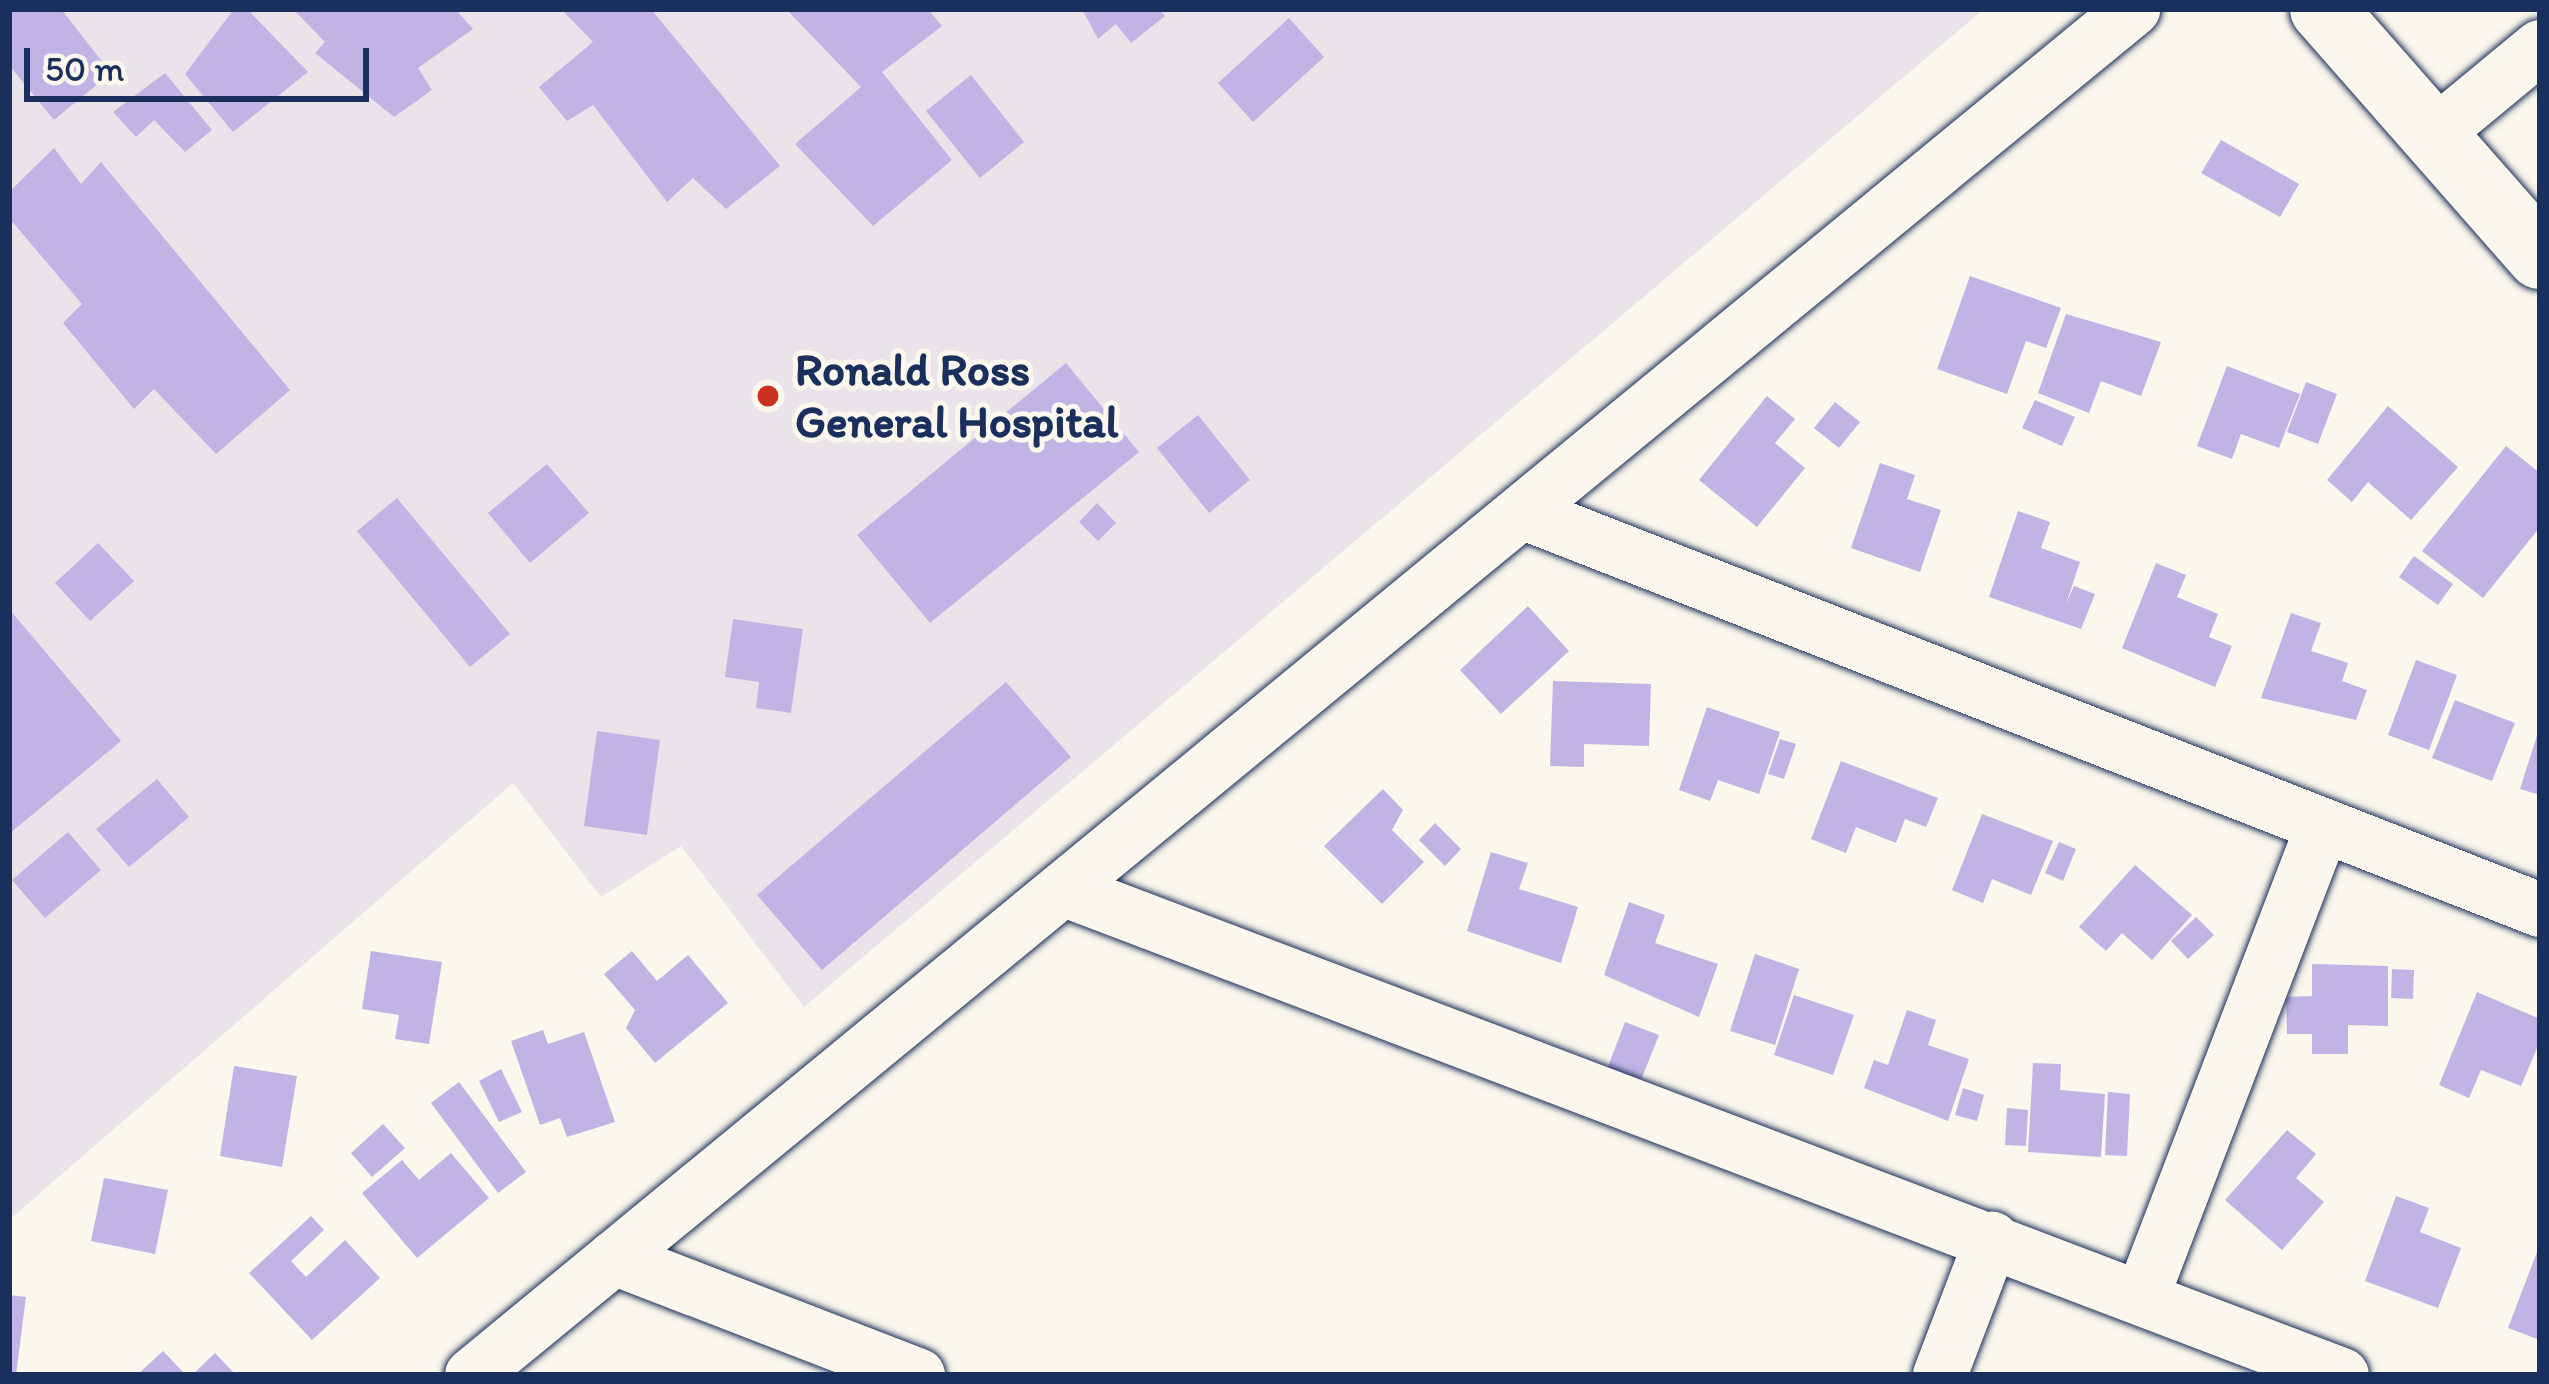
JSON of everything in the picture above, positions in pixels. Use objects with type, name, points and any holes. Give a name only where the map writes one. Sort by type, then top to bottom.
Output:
[{"type":"street","points":[[472,1375],[1527,514],[2133,9]]},
{"type":"street","points":[[2323,9],[2540,256]]},
{"type":"street","points":[[2436,133],[2540,47]]},
{"type":"street","points":[[1527,514],[2540,910]]},
{"type":"street","points":[[2142,1298],[2322,828]]},
{"type":"street","points":[[1065,890],[2342,1375]]},
{"type":"street","points":[[1940,1375],[1993,1239]]},
{"type":"street","points":[[614,1258],[918,1375]]},
{"type":"shaded area","name":"Ronald Ross General Hospital","points":[[9,9],[1984,9],[804,1007],[681,846],[601,897],[513,783],[9,1220]]},
{"type":"building","points":[[9,9],[61,9],[111,73],[54,120],[9,65]]},
{"type":"building","points":[[234,9],[247,9],[308,72],[233,132],[185,74]]},
{"type":"building","points":[[293,9],[455,9],[473,29],[418,68],[432,90],[394,117],[315,53],[325,42]]},
{"type":"building","points":[[561,9],[651,9],[780,166],[726,209],[693,178],[667,202],[593,105],[567,121],[539,87],[593,42]]},
{"type":"building","points":[[786,9],[928,9],[942,26],[882,72],[952,160],[873,226],[795,144],[861,87]]},
{"type":"building","points":[[1082,9],[1159,9],[1165,16],[1131,43],[1116,24],[1098,39]]},
{"type":"building","points":[[1289,18],[1324,57],[1253,122],[1218,83]]},
{"type":"building","points":[[165,73],[212,130],[185,152],[154,120],[136,137],[113,112]]},
{"type":"building","points":[[971,75],[1024,142],[980,178],[926,111]]},
{"type":"building","points":[[2221,140],[2299,184],[2280,217],[2201,173]]},
{"type":"building","points":[[54,148],[81,184],[101,162],[290,390],[216,454],[154,389],[134,409],[63,323],[82,304],[9,218],[9,192]]},
{"type":"building","points":[[1970,276],[2061,308],[2046,348],[2026,341],[2007,394],[1937,369]]},
{"type":"building","points":[[2066,314],[2161,342],[2141,396],[2101,381],[2089,413],[2038,393]]},
{"type":"building","points":[[1066,363],[1139,452],[930,623],[857,535]]},
{"type":"building","points":[[2227,366],[2300,394],[2279,448],[2241,434],[2232,459],[2197,446]]},
{"type":"building","points":[[2306,382],[2337,394],[2318,444],[2287,432]]},
{"type":"building","points":[[1767,396],[1795,419],[1775,443],[1805,468],[1757,527],[1699,480]]},
{"type":"building","points":[[2035,400],[2075,417],[2062,446],[2022,428]]},
{"type":"building","points":[[1835,402],[1860,422],[1839,448],[1814,428]]},
{"type":"building","points":[[2388,406],[2458,467],[2411,520],[2368,482],[2352,502],[2327,480]]},
{"type":"building","points":[[1198,415],[1250,480],[1209,513],[1157,448]]},
{"type":"building","points":[[2506,446],[2540,473],[2540,527],[2483,598],[2422,551]]},
{"type":"building","points":[[1880,463],[1915,475],[1907,499],[1941,510],[1920,572],[1851,548]]},
{"type":"building","points":[[547,464],[589,513],[530,563],[488,513]]},
{"type":"building","points":[[397,498],[510,634],[470,667],[357,531]]},
{"type":"building","points":[[1097,503],[1116,523],[1098,541],[1079,522]]},
{"type":"building","points":[[2018,511],[2050,522],[2041,548],[2080,562],[2066,604],[2074,586],[2095,594],[2081,629],[1989,597]]},
{"type":"building","points":[[98,543],[134,581],[90,621],[55,583]]},
{"type":"building","points":[[2414,556],[2453,584],[2438,605],[2399,577]]},
{"type":"building","points":[[2156,563],[2186,575],[2177,597],[2218,614],[2209,637],[2232,646],[2215,687],[2122,648]]},
{"type":"building","points":[[1528,606],[1569,651],[1501,714],[1460,670]]},
{"type":"building","points":[[9,609],[121,741],[9,834],[10,734]]},
{"type":"building","points":[[2291,613],[2321,623],[2311,651],[2348,663],[2342,681],[2367,690],[2356,720],[2261,698]]},
{"type":"building","points":[[733,619],[803,629],[791,713],[756,708],[759,682],[725,677]]},
{"type":"building","points":[[2416,660],[2457,675],[2429,750],[2388,735]]},
{"type":"building","points":[[1553,681],[1651,684],[1649,746],[1584,744],[1584,767],[1550,766]]},
{"type":"building","points":[[1006,682],[1071,757],[822,970],[757,895]]},
{"type":"building","points":[[2455,700],[2515,723],[2492,781],[2432,758]]},
{"type":"building","points":[[1707,707],[1780,732],[1759,794],[1718,780],[1710,801],[1679,790]]},
{"type":"building","points":[[2540,726],[2540,795],[2520,789]]},
{"type":"building","points":[[597,731],[660,740],[647,835],[584,826]]},
{"type":"building","points":[[1780,739],[1796,744],[1784,779],[1768,774]]},
{"type":"building","points":[[1841,761],[1938,798],[1926,827],[1905,819],[1896,843],[1856,827],[1846,853],[1811,839]]},
{"type":"building","points":[[157,779],[189,817],[129,867],[96,829]]},
{"type":"building","points":[[1383,789],[1403,810],[1392,830],[1424,862],[1382,904],[1324,846]]},
{"type":"building","points":[[1982,814],[2053,841],[2031,895],[1992,879],[1983,903],[1952,890]]},
{"type":"building","points":[[1435,823],[1461,849],[1445,866],[1419,840]]},
{"type":"building","points":[[68,832],[101,870],[45,918],[12,880]]},
{"type":"building","points":[[2059,842],[2076,849],[2063,881],[2045,873]]},
{"type":"building","points":[[1491,852],[1528,863],[1519,889],[1578,907],[1561,963],[1467,931]]},
{"type":"building","points":[[2135,865],[2192,915],[2152,960],[2122,933],[2106,951],[2079,927]]},
{"type":"building","points":[[1629,902],[1665,915],[1655,943],[1718,964],[1699,1017],[1604,975]]},
{"type":"building","points":[[2196,917],[2214,935],[2188,959],[2171,941]]},
{"type":"building","points":[[371,951],[442,962],[429,1044],[395,1039],[399,1015],[362,1009]]},
{"type":"building","points":[[632,951],[657,981],[688,955],[728,1003],[655,1063],[626,1028],[635,1010],[604,974]]},
{"type":"building","points":[[1755,954],[1799,969],[1775,1045],[1730,1031]]},
{"type":"building","points":[[2312,964],[2388,966],[2388,1026],[2348,1025],[2348,1054],[2312,1054],[2312,1034],[2287,1034],[2286,997],[2312,996]]},
{"type":"building","points":[[2392,969],[2414,970],[2413,999],[2391,998]]},
{"type":"building","points":[[2477,992],[2540,1019],[2540,1041],[2521,1086],[2481,1070],[2469,1098],[2439,1085]]},
{"type":"building","points":[[1794,995],[1854,1015],[1833,1075],[1774,1055]]},
{"type":"building","points":[[1907,1010],[1936,1020],[1928,1045],[1969,1059],[1948,1121],[1864,1088],[1874,1060],[1888,1065]]},
{"type":"building","points":[[1625,1022],[1659,1035],[1639,1085],[1606,1072]]},
{"type":"building","points":[[543,1030],[548,1044],[584,1032],[615,1122],[567,1137],[560,1118],[540,1125],[511,1041]]},
{"type":"building","points":[[2033,1063],[2061,1064],[2060,1090],[2105,1094],[2101,1157],[2028,1152]]},
{"type":"building","points":[[234,1066],[297,1076],[282,1167],[220,1156]]},
{"type":"building","points":[[501,1069],[522,1112],[499,1122],[479,1081]]},
{"type":"building","points":[[459,1082],[526,1172],[498,1193],[431,1103]]},
{"type":"building","points":[[1963,1088],[1984,1095],[1977,1121],[1955,1115]]},
{"type":"building","points":[[2108,1092],[2130,1094],[2127,1156],[2105,1155]]},
{"type":"building","points":[[2007,1108],[2028,1110],[2026,1146],[2005,1145]]},
{"type":"building","points":[[383,1124],[405,1148],[372,1177],[351,1153]]},
{"type":"building","points":[[2287,1130],[2316,1154],[2296,1178],[2324,1202],[2282,1250],[2225,1200]]},
{"type":"building","points":[[451,1153],[489,1198],[417,1258],[362,1193],[402,1160],[419,1180]]},
{"type":"building","points":[[104,1178],[168,1190],[155,1254],[91,1241]]},
{"type":"building","points":[[2396,1196],[2429,1208],[2420,1232],[2461,1248],[2438,1308],[2365,1281]]},
{"type":"building","points":[[311,1216],[324,1230],[291,1261],[306,1277],[345,1240],[380,1278],[312,1340],[249,1273]]},
{"type":"building","points":[[2540,1244],[2540,1340],[2508,1328]]},
{"type":"building","points":[[9,1295],[26,1297],[16,1375],[9,1375]]},
{"type":"building","points":[[163,1351],[186,1375],[137,1375]]},
{"type":"building","points":[[215,1353],[236,1375],[192,1375]]},
{"type":"place","name":"Ronald Ross General Hospital","points":[[768,396]]}]
